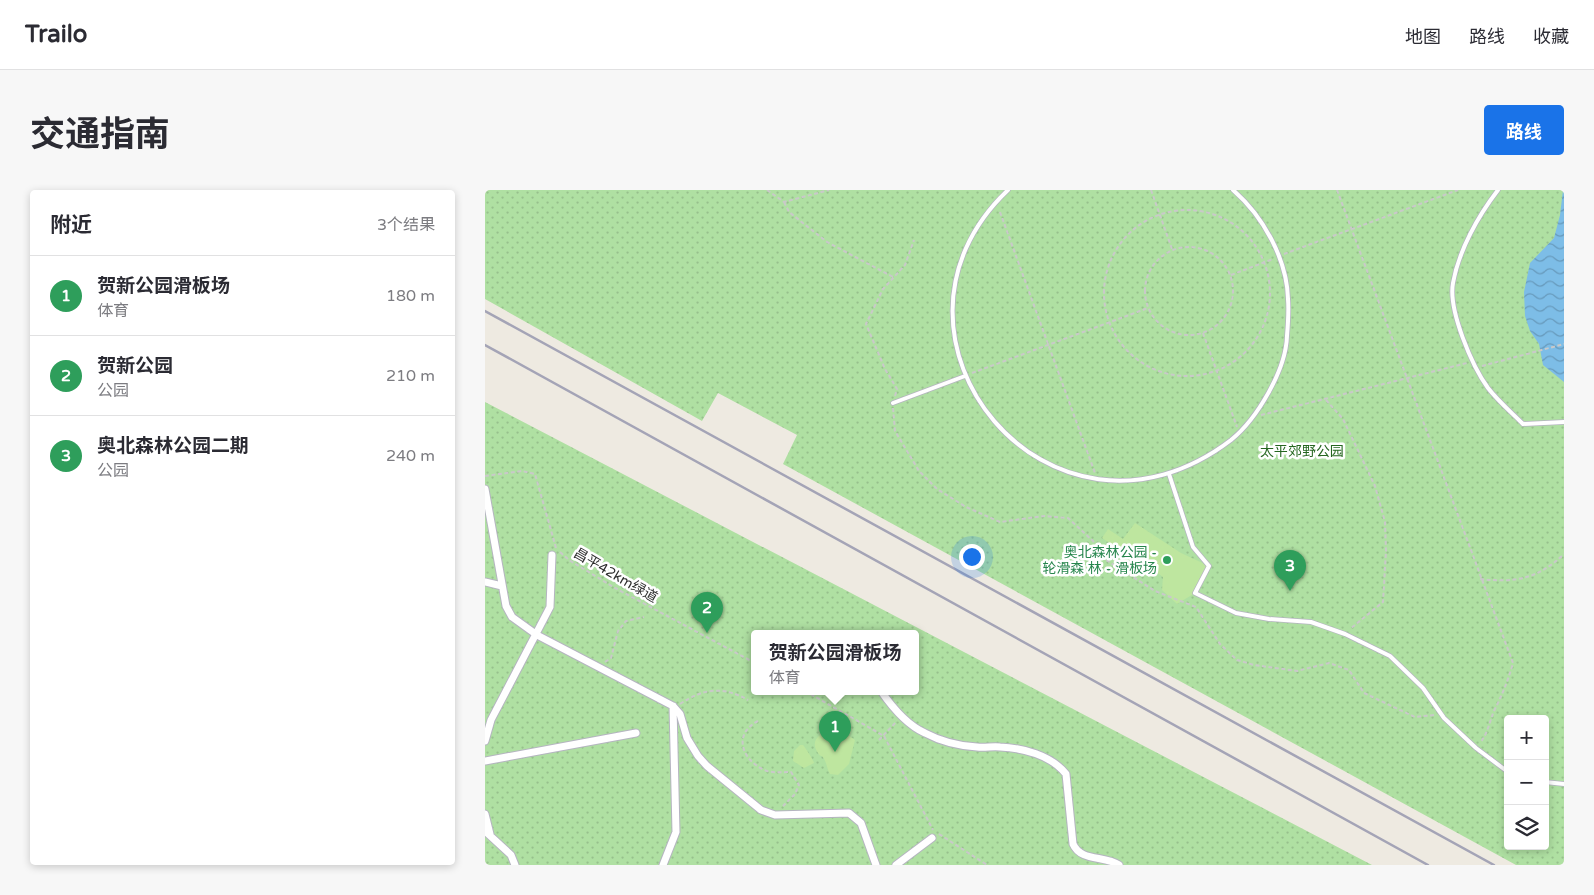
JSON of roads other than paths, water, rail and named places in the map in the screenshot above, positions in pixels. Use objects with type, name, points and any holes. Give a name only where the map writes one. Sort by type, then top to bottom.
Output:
[{"type":"street","points":[[485,489],[506,606],[513,617],[537,634],[673,706],[680,714],[687,738],[707,766],[761,810],[775,815],[849,813],[861,823],[876,865]]},
{"type":"street","points":[[485,741],[491,720],[550,607],[553,555]]},
{"type":"street","points":[[485,582],[502,586]]},
{"type":"street","points":[[884,695],[914,727],[938,739],[977,748],[1016,748],[1047,758],[1060,766],[1066,774],[1075,850],[1084,855],[1108,860],[1119,865]]},
{"type":"street","points":[[663,865],[676,832],[673,706]]},
{"type":"street","points":[[485,761],[636,733]]},
{"type":"street","points":[[485,814],[487,832],[511,855],[516,865]]},
{"type":"street","points":[[896,865],[932,838]]},
{"type":"lane","points":[[1009,190],[997,201],[975,232],[960,266],[955,293],[955,340],[965,376],[981,407],[1004,434],[1032,456],[1063,471],[1098,480],[1137,480],[1169,474],[1207,458],[1239,433],[1254,416],[1275,380],[1287,340],[1288,298],[1279,256],[1264,225],[1233,190]]},
{"type":"lane","points":[[1498,190],[1488,203],[1463,249],[1453,285],[1457,321],[1472,362],[1488,388],[1523,424],[1564,422]]},
{"type":"lane","points":[[893,403],[965,376]]},
{"type":"lane","points":[[1169,474],[1193,548],[1209,566],[1195,593],[1236,613],[1269,619],[1311,622],[1345,634],[1390,656],[1423,688],[1444,718],[1476,748],[1504,769]]},
{"type":"lane","points":[[1549,782],[1564,784]]},
{"type":"water","points":[[1563,190],[1564,382],[1543,365],[1539,344],[1530,331],[1525,316],[1524,292],[1530,263],[1554,238],[1560,215]]},
{"type":"railway","points":[[485,311],[1494,865]]},
{"type":"railway","points":[[485,345],[1428,865]]},
{"type":"place","name":"奥北森林公园 - 轮滑森 林 - 滑板场","points":[[1167,560]]},
{"type":"place","name":"奥北森林公园二期","points":[[1290,591]]},
{"type":"place","name":"贺新公园","points":[[707,633]]},
{"type":"place","name":"贺新公园滑板场","points":[[835,752]]},
{"type":"park label","name":"太平郊野公园","points":[[1302,451]]}]
